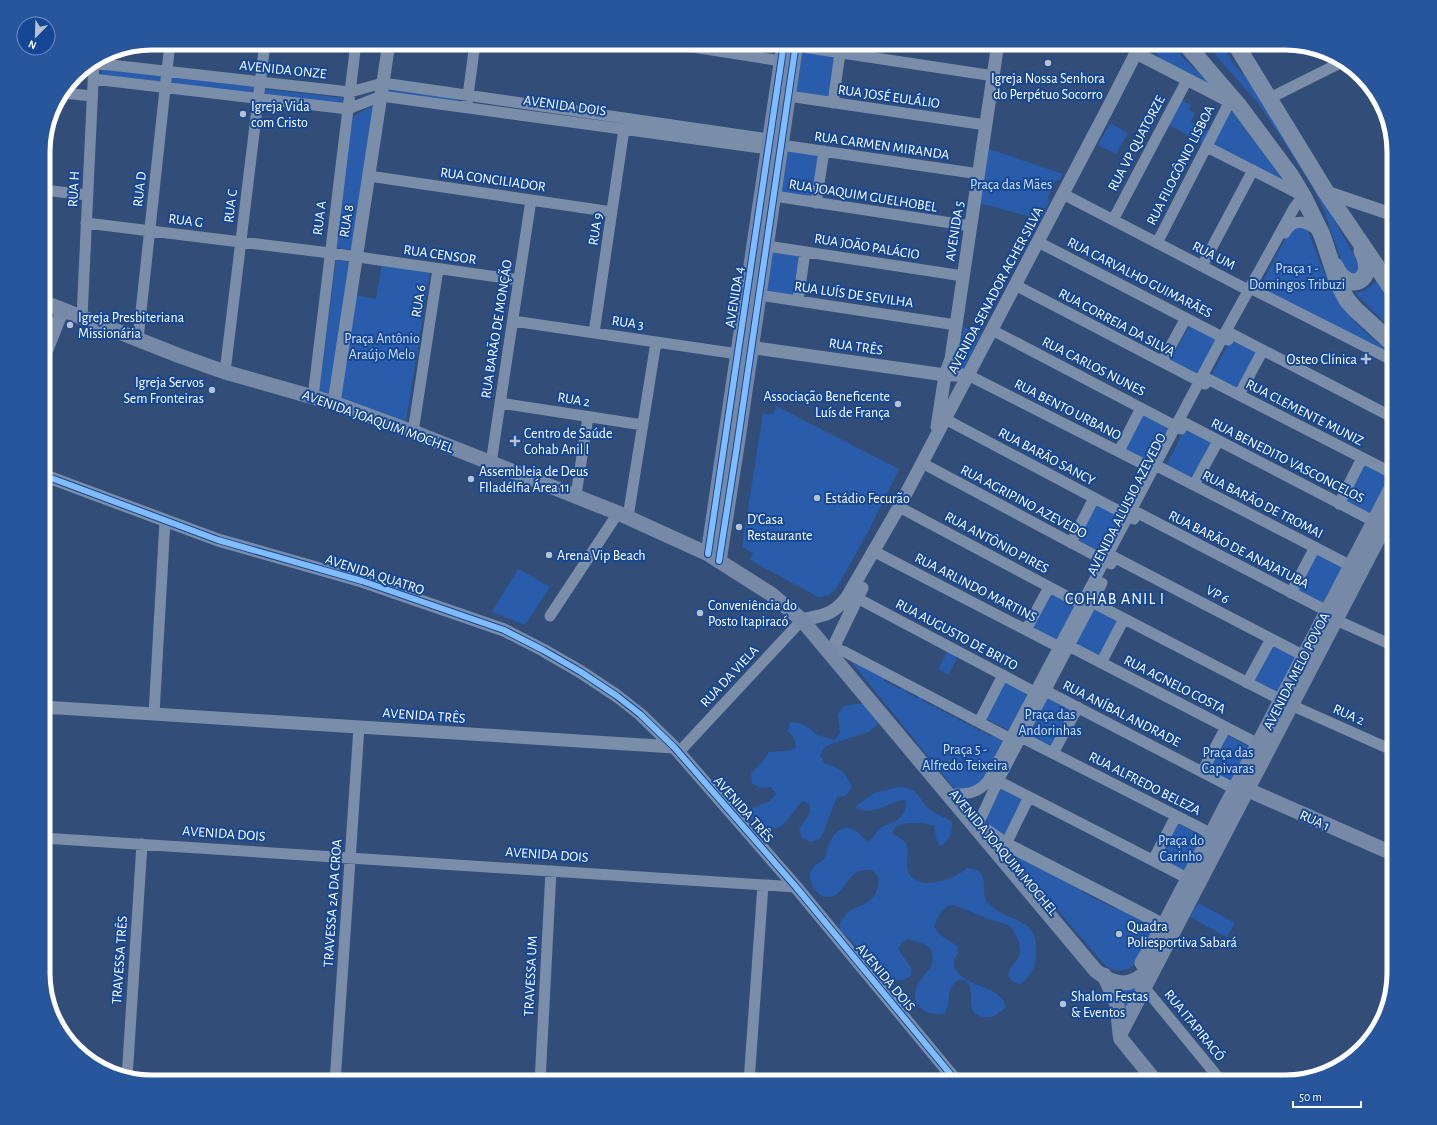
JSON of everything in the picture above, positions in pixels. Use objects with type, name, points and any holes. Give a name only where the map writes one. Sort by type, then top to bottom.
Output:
[{"type":"main road","name":"AVENIDA 4","points":[[753,295],[767,246],[774,196],[782,61],[788,50]]},
{"type":"main road","name":"AVENIDA 4","points":[[716,558],[743,349],[777,145],[788,96],[792,50]]},
{"type":"main road","points":[[1191,50],[1235,104],[1290,176],[1303,196],[1339,274],[1345,280],[1356,282],[1362,280],[1367,271],[1366,261],[1343,218]]},
{"type":"main road","points":[[1200,50],[1235,104]]},
{"type":"main road","points":[[1239,50],[1326,192],[1387,282]]},
{"type":"main road","points":[[1321,233],[1334,275],[1347,300],[1387,339]]},
{"type":"main road","name":"AVENIDA JOAQUIM MOCHEL","points":[[50,305],[225,372],[313,397],[413,432],[576,495],[716,558],[771,594],[805,619],[1095,964]]},
{"type":"main road","name":"AVENIDA MELO POVOA","points":[[1095,964],[1106,978],[1120,983],[1134,981],[1146,972],[1167,936],[1189,879],[1212,834],[1263,747],[1379,524],[1387,502]]},
{"type":"main road","name":"AVENIDA MELO POVOA","points":[[1332,616],[1351,566],[1379,524],[1387,515]]},
{"type":"main road","name":"AVENIDA JOAQUIM MOCHEL","points":[[830,649],[955,794],[979,825]]},
{"type":"main road","name":"AVENIDA MELO POVOA","points":[[1120,1034],[1240,788]]},
{"type":"main road","name":"RUA 1","points":[[1240,788],[1387,851]]},
{"type":"main road","name":"AVENIDA MELO POVOA","points":[[1095,964],[1115,973],[1123,974],[1133,971],[1139,967],[1149,954],[1167,936]]},
{"type":"main road","points":[[1106,978],[1118,1008],[1120,1034],[1124,1043],[1150,1075]]},
{"type":"street","name":"RUA D","points":[[138,339],[169,50]]},
{"type":"street","name":"RUA C","points":[[225,372],[263,50]]},
{"type":"street","name":"RUA A","points":[[313,397],[355,50]]},
{"type":"street","name":"RUA 8","points":[[334,404],[388,50]]},
{"type":"street","points":[[466,107],[474,50]]},
{"type":"street","points":[[712,50],[782,61]]},
{"type":"street","points":[[824,50],[990,75]]},
{"type":"street","name":"AVENIDA 5","points":[[990,75],[991,50]]},
{"type":"street","name":"AVENIDA 5","points":[[935,439],[945,375],[944,357],[952,324],[990,75],[996,50]]},
{"type":"street","name":"AVENIDA SENADOR ACHER SILVA","points":[[805,619],[834,611],[843,602],[899,507],[1063,194],[1136,50]]},
{"type":"street","points":[[1144,50],[1187,80],[1235,104]]},
{"type":"street","points":[[833,103],[840,53]]},
{"type":"street","name":"AVENIDA ONZE","points":[[103,63],[350,92]]},
{"type":"street","points":[[1268,99],[1337,65]]},
{"type":"street","name":"RUA H","points":[[82,317],[94,69]]},
{"type":"street","points":[[93,79],[348,109]]},
{"type":"street","name":"RUA VP QUATORZE","points":[[1113,220],[1187,80]]},
{"type":"street","name":"AVENIDA DOIS","points":[[350,92],[382,89],[468,95],[777,145]]},
{"type":"street","name":"AVENIDA DOIS","points":[[348,109],[382,89],[466,107],[624,129],[777,145]]},
{"type":"street","points":[[69,94],[92,96]]},
{"type":"street","name":"RUA JOSÉ EULÁLIO","points":[[788,96],[982,125]]},
{"type":"street","name":"RUA FILOGÔNIO LISBOA","points":[[1157,243],[1207,147],[1235,104]]},
{"type":"street","name":"RUA 9","points":[[594,333],[624,129]]},
{"type":"street","name":"RUA CARMEN MIRANDA","points":[[777,145],[975,173]]},
{"type":"street","points":[[1207,147],[1303,196]]},
{"type":"street","points":[[816,203],[824,151]]},
{"type":"street","points":[[1202,266],[1253,170]]},
{"type":"street","name":"RUA CONCILIADOR","points":[[369,176],[612,212]]},
{"type":"street","points":[[50,191],[87,195]]},
{"type":"street","points":[[1326,192],[1387,212]]},
{"type":"street","name":"RUA UM","points":[[1063,194],[1202,266],[1387,358]]},
{"type":"street","name":"RUA JOAQUIM GUELHOBEL","points":[[774,196],[967,226]]},
{"type":"street","name":"AVENIDA ALUISIO AZEVEDO","points":[[979,825],[1016,738],[1134,516],[1157,468],[1294,208],[1303,196]]},
{"type":"street","name":"RUA BARÃO DE MONÇÃO","points":[[491,463],[531,200]]},
{"type":"street","name":"AVENIDA ALUISIO AZEVEDO","points":[[1251,290],[1287,229],[1292,224],[1302,222],[1321,233]]},
{"type":"street","name":"RUA G","points":[[86,223],[330,253]]},
{"type":"street","name":"RUA CARVALHO GUIMARÃES","points":[[1038,242],[1186,318],[1263,350],[1387,415]]},
{"type":"street","name":"RUA JOÃO PALÁCIO","points":[[767,246],[960,276]]},
{"type":"street","points":[[798,301],[805,252]]},
{"type":"street","name":"RUA CENSOR","points":[[330,253],[519,280]]},
{"type":"street","name":"RUA 6","points":[[413,432],[438,269]]},
{"type":"street","name":"RUA CORREIA DA SILVA","points":[[1015,285],[1162,362],[1204,380]]},
{"type":"street","name":"RUA LUÍS DE SEVILHA","points":[[753,295],[952,324]]},
{"type":"street","points":[[50,342],[63,310]]},
{"type":"street","points":[[1162,362],[1186,318]]},
{"type":"street","name":"RUA 3","points":[[513,321],[656,342],[743,349]]},
{"type":"street","name":"RUA CARLOS NUNES","points":[[992,330],[1141,408],[1180,425]]},
{"type":"street","points":[[550,616],[623,515],[643,425],[656,342]]},
{"type":"street","name":"RUA TRÊS","points":[[743,349],[945,375],[968,375]]},
{"type":"street","points":[[1239,395],[1263,350]]},
{"type":"street","name":"RUA BENTO URBANO","points":[[968,375],[1119,451],[1157,468]]},
{"type":"street","name":"RUA CLEMENTE MUNIZ","points":[[1204,380],[1239,395],[1387,470]]},
{"type":"street","name":"RUA 2","points":[[500,403],[643,425]]},
{"type":"street","points":[[1119,451],[1141,408]]},
{"type":"street","points":[[576,495],[588,417]]},
{"type":"street","name":"RUA BARÃO SANCY","points":[[945,419],[1094,498],[1134,516]]},
{"type":"street","name":"RUA BENEDITO VASCONCELOS","points":[[1180,425],[1218,441],[1379,524]]},
{"type":"street","points":[[1194,485],[1218,441]]},
{"type":"street","points":[[1339,504],[1362,458]]},
{"type":"street","name":"RUA AGRIPINO AZEVEDO","points":[[922,463],[1071,543],[1110,559]]},
{"type":"street","name":"RUA BARÃO DE TROMAI","points":[[1157,468],[1194,485],[1351,566]]},
{"type":"street","name":"AVENIDA QUATRO","points":[[50,478],[218,540],[362,581],[504,630],[581,672],[617,696],[656,728],[676,749]]},
{"type":"street","points":[[1071,543],[1094,498]]},
{"type":"street","name":"AVENIDA SENADOR ACHER SILVA","points":[[830,649],[879,554],[899,507]]},
{"type":"street","name":"RUA ANTÔNIO PIRES","points":[[899,507],[1049,587],[1087,605],[1124,619],[1248,683]]},
{"type":"street","name":"RUA BARÃO DE ANAJATUBA","points":[[1134,516],[1291,593],[1332,616]]},
{"type":"street","points":[[154,714],[166,521]]},
{"type":"street","points":[[1291,593],[1315,547]]},
{"type":"street","name":"RUA ARLINDO MARTINS","points":[[879,554],[1026,630],[1064,647]]},
{"type":"street","name":"VP 6","points":[[1110,559],[1309,659]]},
{"type":"street","points":[[1026,630],[1049,587]]},
{"type":"street","name":"RUA AUGUSTO DE BRITO","points":[[857,598],[1003,675],[1040,692]]},
{"type":"street","points":[[1332,616],[1387,643]]},
{"type":"street","name":"RUA DA VIELA","points":[[676,749],[805,619]]},
{"type":"street","points":[[1101,663],[1124,619]]},
{"type":"street","points":[[1248,683],[1271,639]]},
{"type":"street","name":"RUA AGNELO COSTA","points":[[1064,647],[1101,663],[1263,747]]},
{"type":"street","name":"RUA ALFREDO BELEZA","points":[[830,649],[845,652],[979,722],[1053,753],[1212,834]]},
{"type":"street","points":[[979,722],[1003,675]]},
{"type":"street","name":"RUA 2","points":[[1248,683],[1286,703],[1387,748]]},
{"type":"street","name":"RUA ANÍBAL ANDRADE","points":[[1040,692],[1078,707],[1202,772],[1240,788]]},
{"type":"street","name":"AVENIDA TRÊS","points":[[50,707],[676,749],[796,887]]},
{"type":"street","points":[[1053,753],[1078,707]]},
{"type":"street","name":"TRAVESSA 2A DA CROA","points":[[335,1075],[359,727]]},
{"type":"street","points":[[1202,772],[1226,728]]},
{"type":"street","name":"AVENIDA ALUISIO AZEVEDO","points":[[955,794],[969,794],[982,788],[1016,738]]},
{"type":"street","points":[[998,781],[1189,879]]},
{"type":"street","points":[[1006,844],[1029,797]]},
{"type":"street","points":[[1153,860],[1176,816]]},
{"type":"street","points":[[979,825],[1006,844],[1167,936]]},
{"type":"street","name":"AVENIDA DOIS","points":[[50,838],[796,887],[951,1075]]},
{"type":"street","name":"TRAVESSA TRÊS","points":[[127,1072],[142,844]]},
{"type":"street","name":"TRAVESSA UM","points":[[540,1075],[551,871]]},
{"type":"street","points":[[749,1075],[763,884]]},
{"type":"street","name":"RUA ITAPIRACÓ","points":[[1144,987],[1216,1075]]},
{"type":"green space","points":[[1153,50],[1177,50],[1182,57],[1218,91],[1166,63]]},
{"type":"green space","points":[[1211,50],[1225,50],[1233,63],[1247,79],[1325,201],[1359,264],[1357,275],[1345,271],[1323,208],[1312,186],[1257,102]]},
{"type":"green space","points":[[800,51],[836,57],[829,99],[793,93]]},
{"type":"green space","points":[[102,69],[256,86],[254,96],[102,78]]},
{"type":"green space","points":[[386,85],[458,95],[457,101],[385,92]]},
{"type":"green space","points":[[264,89],[343,98],[342,105],[263,95]]},
{"type":"green space","points":[[1181,100],[1191,105],[1189,110],[1195,113],[1191,122],[1209,131],[1203,143],[1167,124]]},
{"type":"green space","points":[[376,103],[352,250],[336,248],[351,118]]},
{"type":"green space","points":[[1230,109],[1286,184],[1211,146]]},
{"type":"green space","points":[[1110,123],[1128,133],[1116,154],[1098,145]]},
{"type":"green space","name":"Praça das Mães","points":[[986,148],[1063,174],[1060,180],[1055,181],[1048,197],[1049,202],[1041,219],[978,203],[987,161],[985,157]]},
{"type":"green space","points":[[784,151],[820,155],[814,199],[777,193]]},
{"type":"green space","name":"Praça 1 - Domingos Tribuzi","points":[[1302,227],[1308,231],[1316,253],[1342,305],[1357,324],[1387,351],[1380,350],[1259,288],[1288,234],[1293,228]]},
{"type":"green space","points":[[767,251],[799,255],[794,298],[762,294]]},
{"type":"green space","points":[[336,260],[349,262],[330,396],[319,393]]},
{"type":"green space","name":"Praça Antônio Araújo Melo","points":[[382,264],[430,272],[406,421],[338,398],[354,295],[376,299]]},
{"type":"green space","points":[[1377,281],[1387,295],[1387,325],[1355,293],[1364,291]]},
{"type":"green space","points":[[1191,323],[1218,338],[1198,377],[1170,361]]},
{"type":"green space","points":[[964,327],[981,334],[963,369],[956,370],[955,365]]},
{"type":"green space","points":[[1232,337],[1259,351],[1238,390],[1211,376]]},
{"type":"green space","name":"Estádio Fecurão","points":[[776,406],[899,469],[869,530],[836,589],[829,595],[818,597],[750,560],[753,553],[742,547],[763,414],[774,414]]},
{"type":"green space","points":[[1143,412],[1170,427],[1150,466],[1122,452]]},
{"type":"green space","points":[[1186,427],[1215,442],[1193,481],[1166,466]]},
{"type":"green space","points":[[1365,462],[1387,474],[1387,484],[1371,515],[1345,502]]},
{"type":"green space","points":[[1097,501],[1124,516],[1104,554],[1077,539]]},
{"type":"green space","points":[[1316,552],[1345,568],[1325,605],[1296,590]]},
{"type":"green space","points":[[518,569],[550,587],[525,625],[492,612]]},
{"type":"green space","points":[[1051,591],[1077,605],[1056,644],[1030,630]]},
{"type":"green space","points":[[1094,607],[1119,621],[1099,659],[1074,646]]},
{"type":"green space","points":[[1270,644],[1298,659],[1279,696],[1250,681]]},
{"type":"green space","points":[[948,651],[958,656],[948,675],[938,669]]},
{"type":"green space","name":"Praça 5 - Alfredo Teixeira","points":[[850,660],[889,678],[884,680],[885,682],[889,684],[891,683],[895,688],[910,689],[906,690],[907,694],[909,693],[911,696],[913,695],[915,698],[919,696],[926,697],[922,699],[924,702],[926,701],[928,705],[931,704],[933,707],[936,706],[938,710],[940,709],[942,712],[945,711],[948,715],[951,714],[953,718],[956,717],[959,721],[962,720],[964,724],[967,722],[969,726],[972,725],[974,729],[977,728],[979,732],[982,730],[984,734],[987,733],[989,737],[992,735],[1006,740],[981,786],[957,789],[952,786]]},
{"type":"green space","points":[[1005,679],[1032,693],[1013,732],[984,718]]},
{"type":"green space","name":"Praça das Andorinhas","points":[[1048,696],[1073,710],[1052,748],[1027,735]]},
{"type":"green space","points":[[863,704],[878,715],[878,724],[869,732],[833,743],[825,747],[820,755],[824,763],[844,773],[852,787],[846,796],[837,797],[820,839],[811,842],[802,838],[799,829],[810,813],[810,804],[802,801],[785,823],[780,827],[768,828],[749,818],[751,809],[770,801],[776,794],[771,787],[761,788],[752,783],[751,773],[764,760],[769,752],[786,751],[796,748],[794,738],[788,731],[790,722],[800,723],[817,735],[835,740],[840,732],[838,714],[844,706]]},
{"type":"green space","name":"Praça das Capivaras","points":[[1225,734],[1251,748],[1231,785],[1205,771]]},
{"type":"green space","points":[[898,787],[915,792],[928,808],[952,822],[950,837],[940,846],[936,838],[934,826],[914,823],[895,827],[892,833],[904,841],[907,846],[907,867],[910,875],[915,880],[930,883],[939,882],[955,876],[967,868],[975,870],[983,877],[984,893],[988,903],[1004,915],[1021,922],[1033,933],[1036,943],[1035,965],[1030,975],[1020,984],[1013,982],[1008,976],[1010,969],[1019,957],[1020,950],[1019,942],[1012,928],[1006,924],[991,920],[954,905],[947,906],[941,912],[934,926],[941,935],[957,946],[958,954],[954,960],[955,968],[958,973],[965,979],[992,991],[1003,1000],[1006,1007],[993,1016],[983,1017],[974,1012],[971,1004],[971,989],[965,980],[958,980],[951,987],[945,1013],[933,1014],[920,1007],[915,999],[917,986],[932,964],[931,949],[924,944],[908,939],[901,943],[898,949],[912,969],[910,977],[903,980],[894,980],[869,962],[848,937],[841,932],[839,925],[848,912],[870,901],[876,892],[879,879],[872,870],[857,872],[840,891],[827,897],[819,894],[811,882],[810,873],[812,869],[824,859],[830,841],[840,830],[846,828],[852,829],[869,842],[882,827],[900,818],[905,808],[906,800],[868,811],[855,807],[874,793]]},
{"type":"green space","points":[[1001,788],[1024,801],[1005,839],[988,826],[986,818]]},
{"type":"green space","name":"Praça do Carinho","points":[[1177,823],[1204,837],[1185,874],[1158,860]]},
{"type":"green space","points":[[1011,854],[1081,888],[1082,892],[1114,908],[1119,907],[1125,910],[1128,914],[1138,920],[1143,919],[1157,926],[1148,948],[1140,960],[1134,966],[1126,970],[1113,970],[1106,966],[1011,856]]},
{"type":"green space","points":[[1198,903],[1235,923],[1227,937],[1190,917]]},
{"type":"green space","points":[[1139,985],[1126,1010],[1120,991]]},
{"type":"cycle path","points":[[708,554],[783,50]]},
{"type":"cycle path","points":[[719,561],[795,50]]},
{"type":"cycle path","points":[[50,478],[218,540],[362,581],[504,630],[581,672],[617,696],[640,714],[674,747],[796,887],[951,1075]]},
{"type":"place","name":"Igreja Nossa Senhora do Perpétuo Socorro","points":[[1048,63]]},
{"type":"place","name":"Igreja Vida com Cristo","points":[[243,114]]},
{"type":"place","name":"Igreja Presbiteriana Missionária","points":[[70,325]]},
{"type":"place","name":"Osteo Clínica","points":[[1366,359]]},
{"type":"place","name":"Igreja Servos Sem Fronteiras","points":[[212,390]]},
{"type":"place","name":"Associação Beneficente Luís de França","points":[[898,404]]},
{"type":"place","name":"Centro de Saúde Cohab Anil I","points":[[515,441]]},
{"type":"place","name":"Assembleia de Deus FIladélfia Área 11","points":[[471,479]]},
{"type":"place","name":"Estádio Fecurão","points":[[817,498]]},
{"type":"place","name":"D'Casa Restaurante","points":[[739,527]]},
{"type":"place","name":"Arena Vip Beach","points":[[549,555]]},
{"type":"place","name":"Conveniência do Posto Itapiracó","points":[[700,613]]},
{"type":"place","name":"Quadra Poliesportiva Sabará","points":[[1119,934]]},
{"type":"place","name":"Shalom Festas & Eventos","points":[[1063,1004]]},
{"type":"district","name":"COHAB ANIL I","points":[[1115,598]]}]
